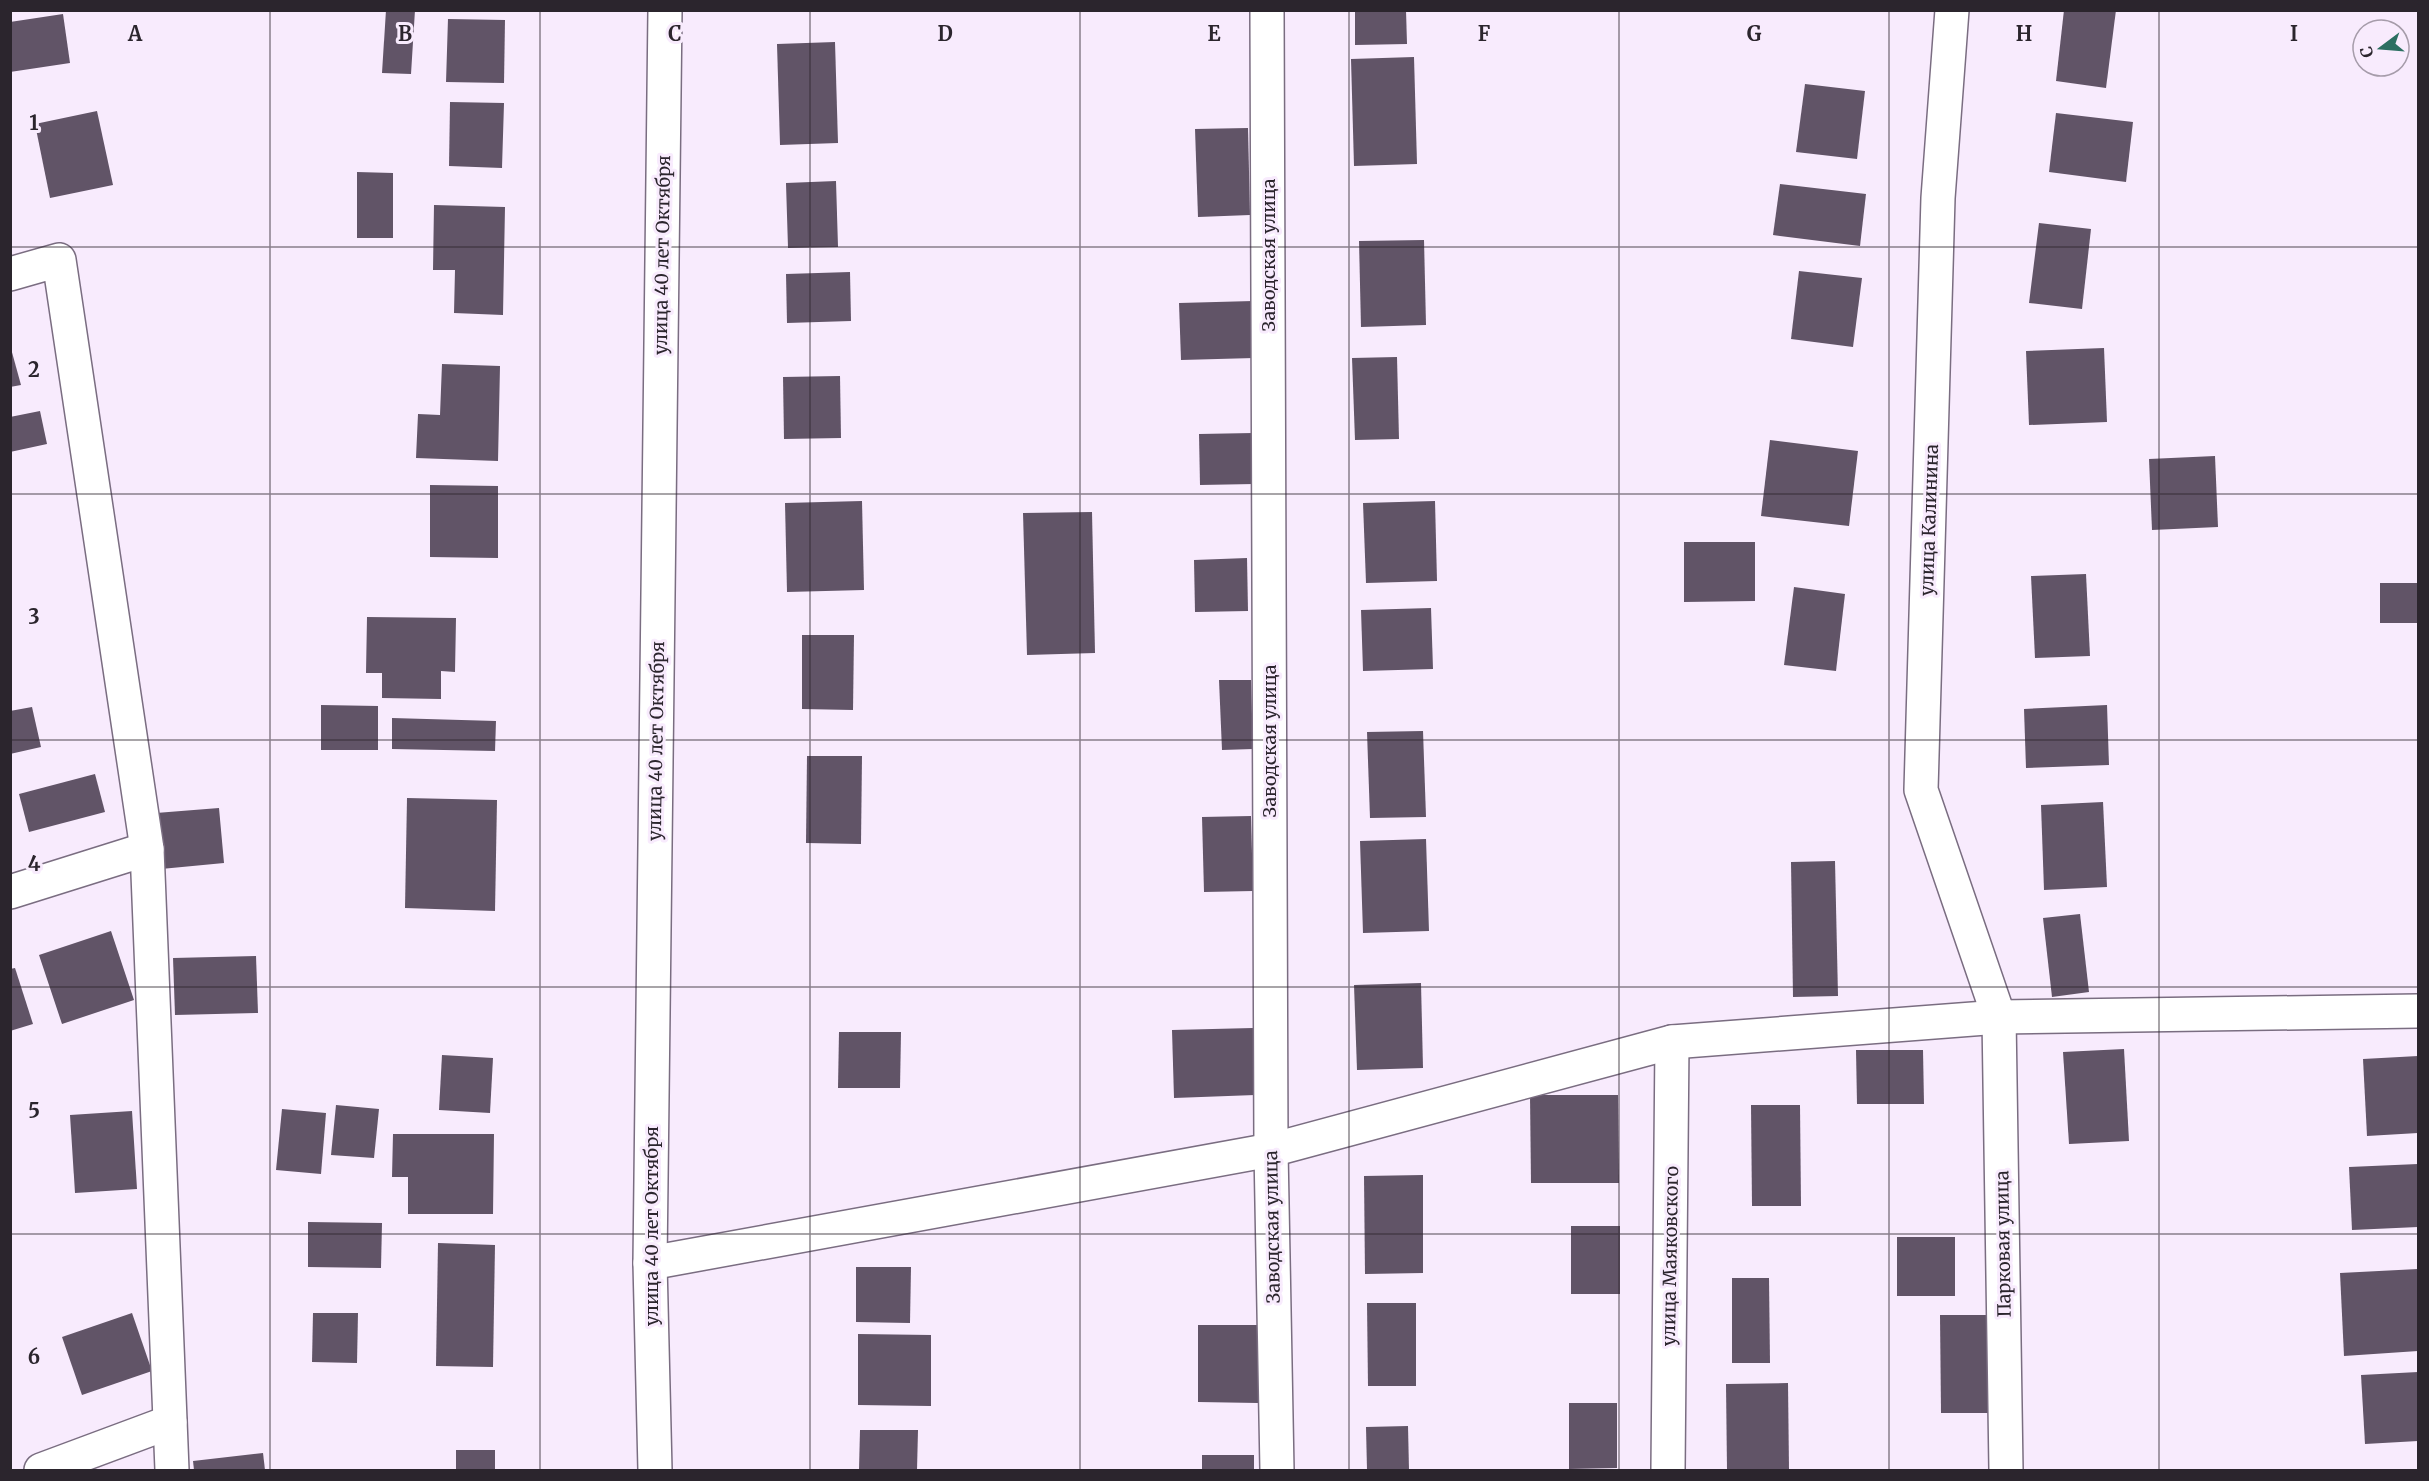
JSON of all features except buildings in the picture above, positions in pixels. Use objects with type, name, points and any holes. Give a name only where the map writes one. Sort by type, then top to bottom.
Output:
[{"type":"street","name":"улица 40 лет Октября","points":[[655,1470],[650,1263],[665,10]]},
{"type":"street","name":"Заводская улица","points":[[1267,10],[1270,1150],[1276,1470]]},
{"type":"street","name":"улица Калинина","points":[[1952,10],[1938,198],[1922,790],[1999,1017]]},
{"type":"street","points":[[10,274],[59,260],[147,849],[172,1470]]},
{"type":"street","points":[[10,892],[147,849]]},
{"type":"street","points":[[650,1263],[1270,1150],[1672,1042],[1999,1017],[2418,1011]]},
{"type":"street","name":"Парковая улица","points":[[1999,1017],[2006,1470]]},
{"type":"street","name":"улица Маяковского","points":[[1668,1470],[1672,1042]]},
{"type":"street","points":[[41,1470],[170,1422]]}]
